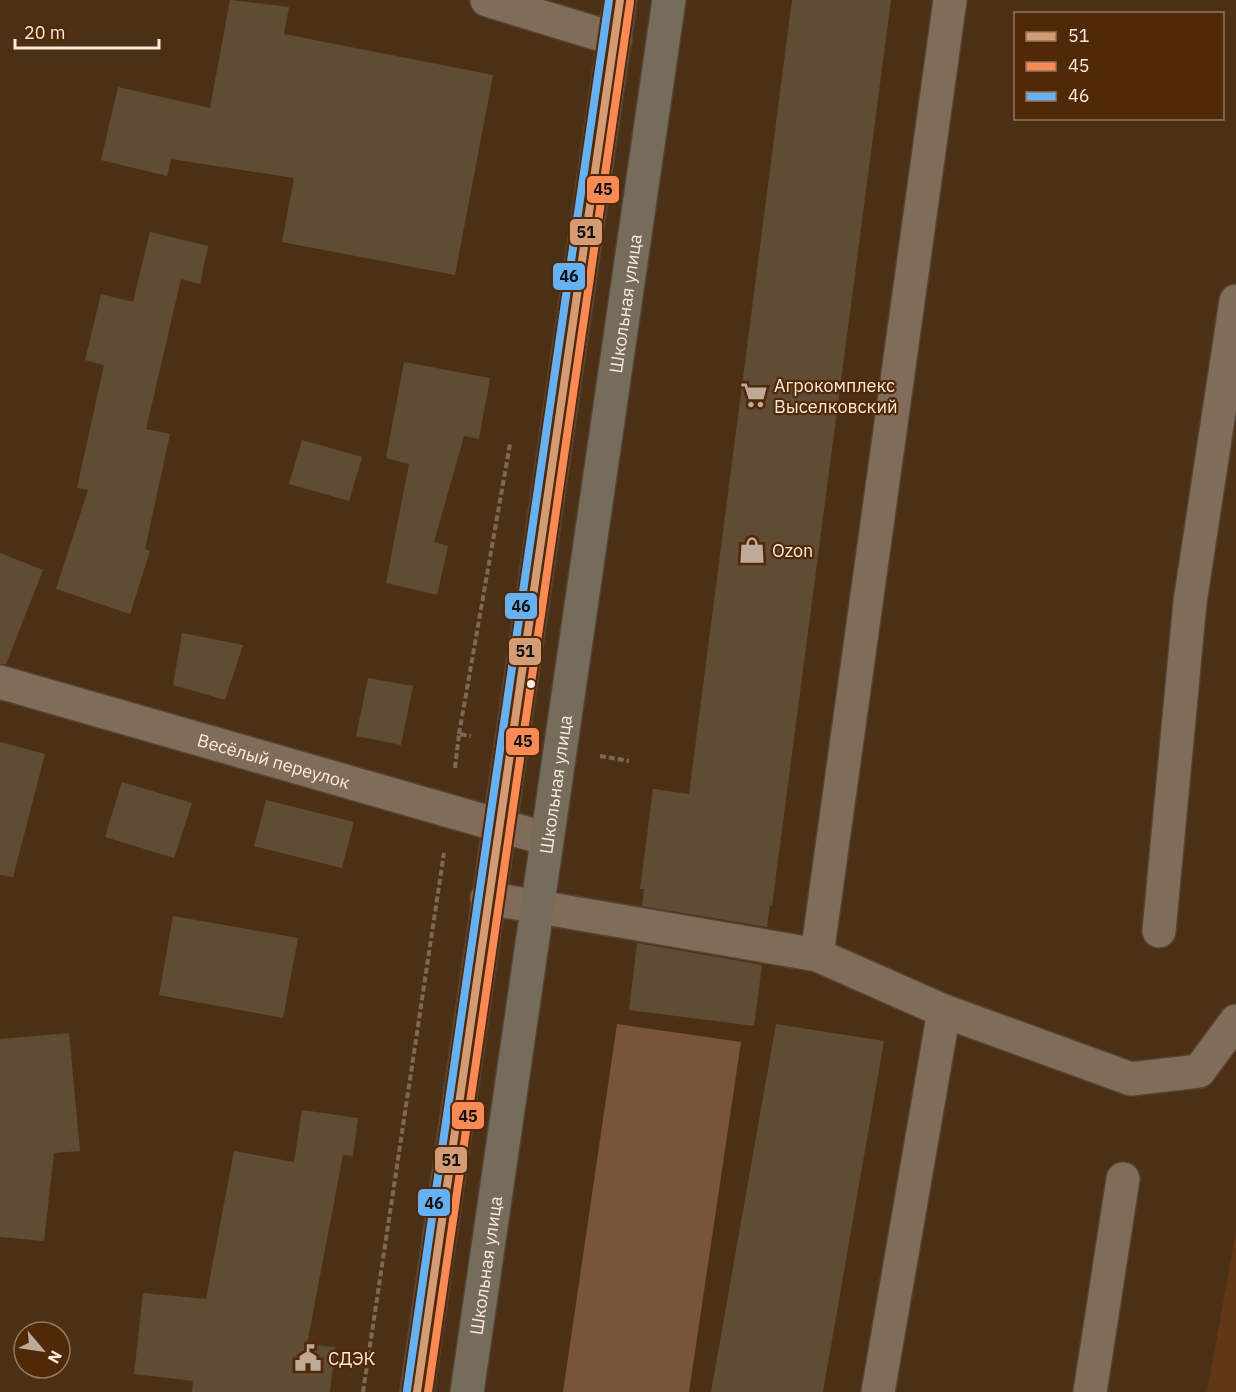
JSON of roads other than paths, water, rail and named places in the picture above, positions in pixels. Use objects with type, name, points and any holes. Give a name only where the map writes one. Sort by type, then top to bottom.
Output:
[{"type":"main road","points":[[417,1392],[487,898],[620,0]]},
{"type":"main road","name":"Школьная улица","points":[[467,1392],[669,0]]},
{"type":"street","points":[[487,0],[615,39]]},
{"type":"street","points":[[817,955],[950,0]]},
{"type":"street","points":[[1159,931],[1190,602],[1236,301]]},
{"type":"street","name":"Весёлый переулок","points":[[0,682],[547,839]]},
{"type":"street","points":[[487,898],[817,955],[944,1011],[1131,1079],[1199,1071],[1236,1021]]},
{"type":"street","points":[[878,1392],[944,1011]]},
{"type":"street","points":[[1090,1392],[1123,1179]]},
{"type":"place","name":"Агрокомплекс Выселковский","points":[[754,395]]},
{"type":"place","name":"Ozon","points":[[752,550]]},
{"type":"place","name":"СДЭК","points":[[308,1358]]}]
